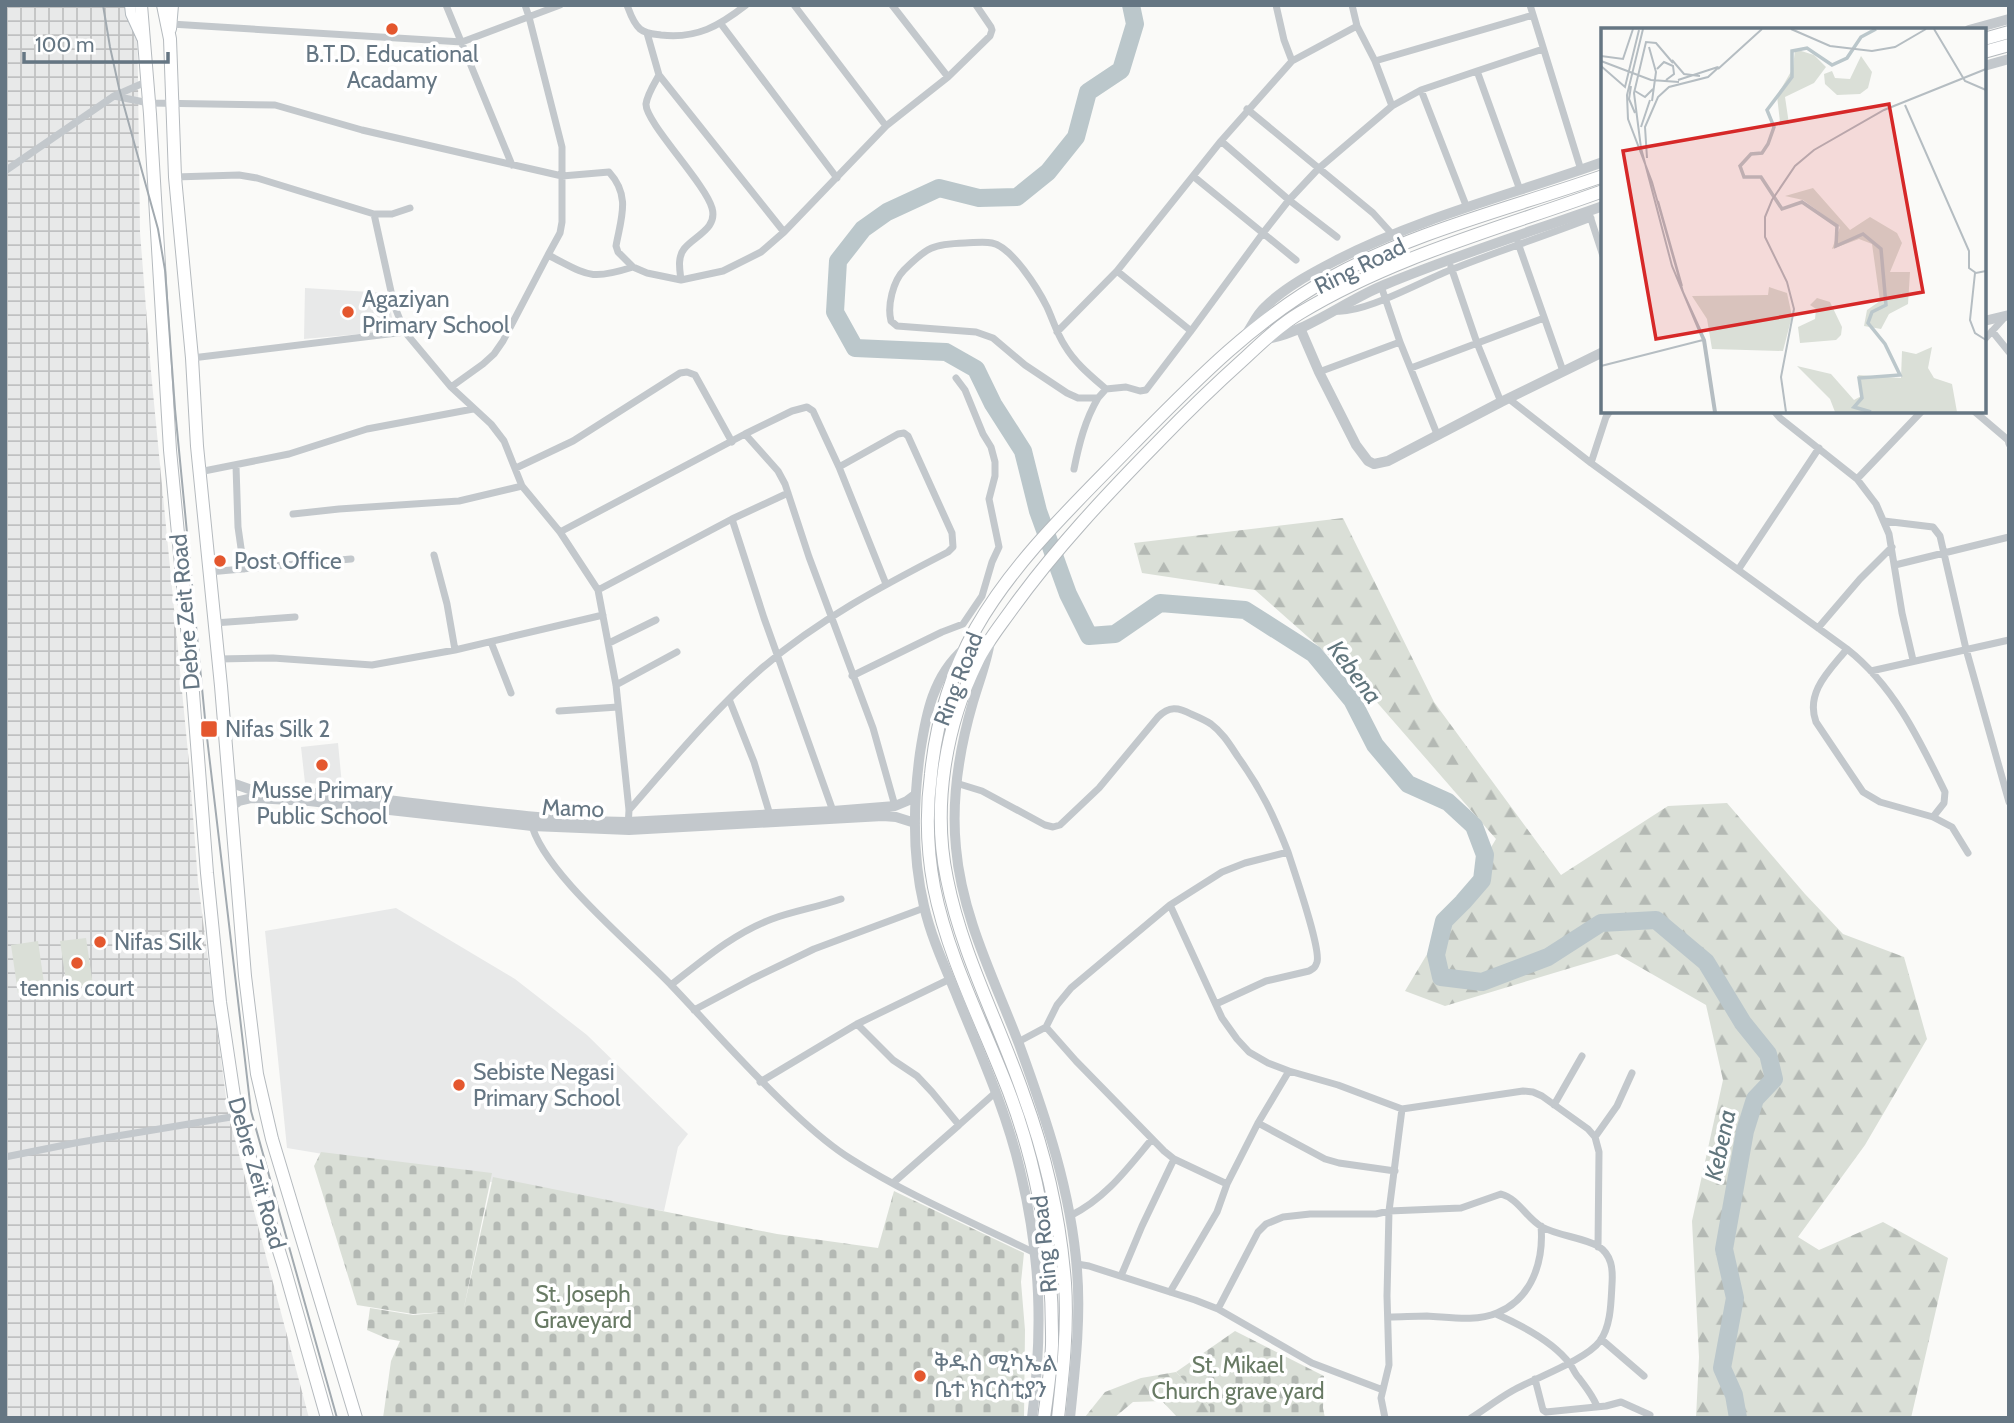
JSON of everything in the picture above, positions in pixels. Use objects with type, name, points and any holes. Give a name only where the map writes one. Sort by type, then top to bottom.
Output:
[{"type":"main road","points":[[130,5],[144,44]]},
{"type":"main road","name":"Debre Zeit Road","points":[[141,5],[170,450],[216,968],[237,1116],[327,1418]]},
{"type":"main road","points":[[163,5],[170,39]]},
{"type":"main road","name":"Debre Zeit Road","points":[[173,5],[170,39],[175,177],[245,976],[263,1103],[356,1418]]},
{"type":"main road","points":[[1986,38],[2009,32]]},
{"type":"main road","points":[[1986,51],[2009,45]]},
{"type":"main road","name":"Ring Road","points":[[1044,1418],[1052,1348],[1051,1311],[1045,1233],[1036,1177],[1009,1093],[950,945],[933,885],[929,851],[928,817],[934,743],[945,701],[967,646],[995,599],[1032,551],[1167,409],[1269,317],[1333,276],[1399,245],[1601,177]]},
{"type":"main road","name":"Ring Road","points":[[1058,1418],[1064,1359],[1065,1285],[1054,1202],[1045,1161],[1023,1093],[967,953],[946,877],[942,846],[944,768],[953,725],[965,688],[990,639],[1058,549],[1179,421],[1266,339],[1301,313],[1355,283],[1405,260],[1601,192]]},
{"type":"street","points":[[446,5],[512,164]]},
{"type":"street","points":[[451,387],[494,354],[561,233],[562,147],[524,5]]},
{"type":"street","points":[[171,24],[462,42],[560,5]]},
{"type":"street","points":[[627,5],[635,23],[647,33],[674,36],[688,36],[721,24],[746,5]]},
{"type":"street","points":[[794,5],[886,126]]},
{"type":"street","points":[[892,5],[948,77]]},
{"type":"street","points":[[114,96],[149,103],[275,105],[362,130],[562,176],[609,172],[624,201],[616,246],[618,252],[633,267],[647,273],[681,280],[723,271],[761,252],[784,232],[886,126],[948,77],[990,37],[992,30],[976,5]]},
{"type":"street","points":[[1276,5],[1292,61]]},
{"type":"street","points":[[1352,5],[1357,26],[1375,61],[1392,106]]},
{"type":"street","points":[[1531,5],[1581,170]]},
{"type":"street","points":[[1375,61],[1533,15]]},
{"type":"street","points":[[1976,28],[2009,19]]},
{"type":"street","points":[[721,24],[837,178]]},
{"type":"street","points":[[1057,332],[1117,271],[1220,141],[1292,61],[1357,26]]},
{"type":"street","points":[[647,33],[659,75],[784,232]]},
{"type":"street","points":[[1074,468],[1087,420],[1105,389],[1126,387],[1146,390],[1263,233],[1318,169],[1392,106],[1421,90],[1543,49]]},
{"type":"street","points":[[1986,65],[2009,59]]},
{"type":"street","points":[[1477,71],[1520,191]]},
{"type":"street","points":[[659,75],[646,101],[646,109],[712,207],[712,222],[681,255],[681,280]]},
{"type":"street","points":[[5,171],[114,96],[148,81]]},
{"type":"street","points":[[1421,90],[1466,208]]},
{"type":"street","points":[[1247,109],[1373,214],[1392,234]]},
{"type":"street","points":[[1220,141],[1289,200],[1338,237]]},
{"type":"street","points":[[1246,336],[1258,314],[1286,290],[1315,271],[1392,234],[1601,163]]},
{"type":"street","points":[[175,177],[239,175],[257,178],[374,214],[392,214],[410,208]]},
{"type":"street","points":[[1193,176],[1296,260]]},
{"type":"street","points":[[1266,339],[1286,335],[1381,286],[1518,241],[1601,207]]},
{"type":"street","points":[[374,214],[394,305],[405,332],[451,387],[498,432],[522,486],[560,532],[598,590],[616,685],[629,810],[628,826],[895,806],[907,802],[915,794]]},
{"type":"street","points":[[1589,214],[1601,250]]},
{"type":"street","points":[[1518,241],[1563,372]]},
{"type":"street","points":[[1098,398],[1078,398],[1067,393],[1025,365],[993,338],[975,332],[897,326],[891,321],[890,306],[900,274],[933,246],[993,243],[1012,255],[1045,304],[1072,357],[1105,389]]},
{"type":"street","points":[[548,255],[594,276],[608,275],[633,267]]},
{"type":"street","points":[[1332,311],[1350,311],[1385,299],[1450,264]]},
{"type":"street","points":[[1450,264],[1477,343],[1505,400],[1847,649],[1886,687],[1903,711],[1945,792],[1944,803],[1933,817]]},
{"type":"street","points":[[1117,271],[1191,331]]},
{"type":"street","points":[[1381,286],[1437,434]]},
{"type":"street","points":[[1986,320],[2007,315]]},
{"type":"street","points":[[1986,338],[2007,315]]},
{"type":"street","points":[[1411,368],[1544,318]]},
{"type":"street","points":[[1300,328],[1356,445],[1368,461],[1374,464],[1388,461],[1601,353]]},
{"type":"street","points":[[1992,331],[2009,352]]},
{"type":"street","points":[[191,358],[405,332]]},
{"type":"street","points":[[1320,372],[1400,342]]},
{"type":"street","points":[[516,468],[573,441],[680,373],[688,372],[695,375],[732,442]]},
{"type":"street","points":[[852,676],[963,624],[982,596],[999,547],[989,499],[995,476],[995,462],[965,390],[956,378]]},
{"type":"street","points":[[560,532],[792,411],[807,407],[813,411],[839,467],[886,583]]},
{"type":"street","points":[[199,472],[289,454],[367,429],[473,409]]},
{"type":"street","points":[[1591,463],[1609,413]]},
{"type":"street","points":[[1776,413],[1857,479],[1876,504],[1892,547],[1902,613],[1913,660]]},
{"type":"street","points":[[1857,479],[1920,413]]},
{"type":"street","points":[[1976,413],[2009,441]]},
{"type":"street","points":[[629,810],[729,699],[778,655],[830,617],[953,547],[952,533],[908,436],[904,433],[839,467]]},
{"type":"street","points":[[745,435],[778,471],[788,492],[830,617],[873,728],[895,806]]},
{"type":"street","points":[[1738,570],[1819,448]]},
{"type":"street","points":[[236,466],[238,527],[244,569]]},
{"type":"street","points":[[293,514],[459,501],[522,486]]},
{"type":"street","points":[[598,590],[788,492]]},
{"type":"street","points":[[732,519],[833,811]]},
{"type":"street","points":[[1884,521],[1933,527],[1940,536],[1966,649],[2009,802]]},
{"type":"street","points":[[1895,565],[2009,537]]},
{"type":"street","points":[[1818,628],[1892,547]]},
{"type":"street","points":[[434,555],[447,604],[455,650]]},
{"type":"street","name":"Debre Zeit Road","points":[[209,572],[351,559]]},
{"type":"street","points":[[218,659],[273,658],[372,665],[455,650],[603,615]]},
{"type":"street","points":[[214,622],[295,617]]},
{"type":"street","points":[[609,643],[656,620]]},
{"type":"street","points":[[990,639],[988,660],[973,702],[959,758],[956,783],[956,850],[971,920],[1057,1154],[1070,1216],[1077,1264],[1079,1311],[1070,1418]]},
{"type":"street","points":[[1871,671],[2009,640]]},
{"type":"street","points":[[491,642],[512,693]]},
{"type":"street","points":[[967,646],[945,669],[926,714],[915,794],[917,864],[924,908],[936,945],[996,1092],[1020,1168],[1035,1253],[1040,1310],[1039,1354],[1032,1418]]},
{"type":"street","points":[[1847,649],[1825,676],[1815,695],[1812,710],[1816,722],[1863,792],[1880,802],[1933,817],[1952,827],[1968,853]]},
{"type":"street","points":[[616,685],[677,652]]},
{"type":"street","points":[[729,699],[754,762],[770,815]]},
{"type":"street","points":[[559,712],[618,706]]},
{"type":"street","points":[[956,783],[982,791],[1053,827],[1060,825],[1099,788],[1165,710],[1184,710],[1210,723],[1223,735],[1259,786],[1277,824],[1316,943],[1317,960],[1315,967],[1309,971],[1266,981],[1216,1004]]},
{"type":"street","points":[[229,782],[249,789],[375,804]]},
{"type":"street","name":"Mamo","points":[[232,806],[252,798],[375,804],[531,822],[628,826],[883,816],[915,823]]},
{"type":"street","points":[[531,822],[550,859],[565,880],[671,985],[760,1082],[814,1131],[849,1158],[893,1184],[1035,1253]]},
{"type":"street","points":[[1018,1042],[1046,1027],[1057,1005],[1071,988],[1170,905],[1222,872],[1288,852]]},
{"type":"street","points":[[671,985],[742,933],[771,919],[841,899]]},
{"type":"street","points":[[1170,905],[1222,1018],[1249,1052],[1268,1063],[1338,1084],[1402,1109],[1523,1090],[1533,1091],[1588,1129],[1595,1137],[1599,1152],[1598,1247]]},
{"type":"street","points":[[694,1010],[814,949],[924,908]]},
{"type":"street","points":[[760,1082],[857,1024],[950,979]]},
{"type":"street","points":[[857,1024],[893,1060],[917,1076],[959,1125]]},
{"type":"street","points":[[1046,1027],[1076,1061],[1174,1159],[1227,1184]]},
{"type":"street","points":[[1554,1105],[1583,1056]]},
{"type":"street","points":[[1170,1292],[1217,1212],[1227,1184],[1258,1123],[1289,1071]]},
{"type":"street","points":[[1595,1137],[1617,1106],[1632,1073]]},
{"type":"street","points":[[893,1184],[996,1092]]},
{"type":"street","points":[[1385,1418],[1382,1407],[1389,1365],[1389,1211],[1402,1109]]},
{"type":"street","points":[[5,1157],[89,1140],[237,1116]]},
{"type":"street","points":[[1258,1123],[1325,1159],[1395,1171]]},
{"type":"street","points":[[1070,1216],[1102,1196],[1152,1139]]},
{"type":"street","points":[[1121,1276],[1174,1159]]},
{"type":"street","points":[[1218,1310],[1258,1232],[1266,1224],[1283,1217],[1461,1208],[1500,1194],[1515,1201],[1541,1226],[1598,1247],[1611,1261],[1613,1275],[1610,1311],[1601,1339],[1583,1357],[1510,1392],[1471,1418]]},
{"type":"street","points":[[1389,1317],[1468,1318],[1496,1314],[1511,1305],[1528,1288],[1536,1274],[1541,1247],[1541,1226]]},
{"type":"street","points":[[1077,1264],[1121,1276],[1218,1310],[1312,1363],[1383,1390]]},
{"type":"street","points":[[1496,1314],[1525,1327],[1569,1362],[1579,1379],[1590,1390],[1597,1406]]},
{"type":"street","points":[[1601,1339],[1644,1376]]},
{"type":"street","points":[[1535,1379],[1543,1410],[1546,1412],[1621,1402],[1650,1415]]},
{"type":"shaded area","points":[[5,5],[137,5],[140,232],[198,882],[228,1113],[309,1418],[5,1418]]},
{"type":"shaded area","name":"Agaziyan Primary School","points":[[305,288],[387,293],[395,331],[304,339]]},
{"type":"shaded area","name":"Musse Primary Public School","points":[[338,743],[342,785],[305,783],[301,747]]},
{"type":"shaded area","name":"Sebiste Negasi Primary School","points":[[396,908],[515,979],[587,1035],[688,1134],[678,1147],[664,1211],[287,1148],[265,931]]},
{"type":"green space","points":[[1343,518],[1434,702],[1561,875],[1668,806],[1727,803],[1843,934],[1904,957],[1927,1039],[1865,1145],[1798,1237],[1819,1250],[1883,1222],[1948,1258],[1911,1418],[1696,1418],[1699,1357],[1692,1221],[1723,1080],[1706,1005],[1617,954],[1445,1006],[1405,991],[1496,839],[1361,684],[1255,590],[1142,573],[1134,543]]},
{"type":"green space","name":"tennis court","points":[[86,938],[93,985],[67,988],[60,941]]},
{"type":"green space","points":[[38,941],[45,990],[18,993],[11,945]]},
{"type":"green space","name":"St. Joseph Graveyard","points":[[321,1152],[492,1173],[463,1312],[493,1177],[777,1234],[878,1248],[894,1191],[1024,1253],[1021,1282],[1025,1330],[1024,1418],[383,1418],[391,1361],[400,1341],[367,1330],[370,1308],[413,1315],[447,1312],[413,1314],[357,1305],[314,1166]]},
{"type":"green space","name":"St. Mikael Church grave yard","points":[[1235,1331],[1324,1376],[1325,1418],[1210,1418],[1210,1407],[1176,1372]]},
{"type":"green space","points":[[1176,1372],[1210,1407],[1210,1418],[1178,1418],[1162,1401],[1133,1402],[1114,1418],[1085,1417],[1105,1392],[1141,1378]]},
{"type":"waterway","name":"Kebena","points":[[1131,5],[1135,24],[1121,70],[1088,92],[1076,137],[1048,172],[1017,197],[979,198],[939,188],[887,212],[863,229],[838,261],[835,312],[855,348],[946,352],[976,369],[993,404],[1023,451],[1038,511],[1068,594],[1089,636],[1115,634],[1160,603],[1245,610],[1314,654],[1352,700],[1375,745],[1408,784],[1448,802],[1474,826],[1485,855],[1482,880],[1444,921],[1436,955],[1441,977],[1482,982],[1548,957],[1601,923],[1656,920],[1706,962],[1743,1023],[1768,1054],[1774,1079],[1755,1099],[1745,1131],[1724,1249],[1735,1298],[1722,1368],[1734,1395],[1738,1418]]},
{"type":"tram line","points":[[103,5],[119,88],[158,229],[165,270],[175,409],[206,729],[251,1111],[337,1418]]},
{"type":"place","name":"B.T.D. Educational Acadamy","points":[[392,29]]},
{"type":"place","name":"Agaziyan Primary School","points":[[348,312]]},
{"type":"place","name":"Post Office","points":[[220,561]]},
{"type":"place","name":"Nifas Silk 2","points":[[209,729]]},
{"type":"place","name":"Musse Primary Public School","points":[[322,765]]},
{"type":"place","name":"Nifas Silk","points":[[100,942]]},
{"type":"place","name":"tennis court","points":[[77,963]]},
{"type":"place","name":"Sebiste Negasi Primary School","points":[[459,1085]]},
{"type":"place","name":"ቅዱስ ሚካኤል ቤተ ክርስቲያን","points":[[920,1376]]}]
